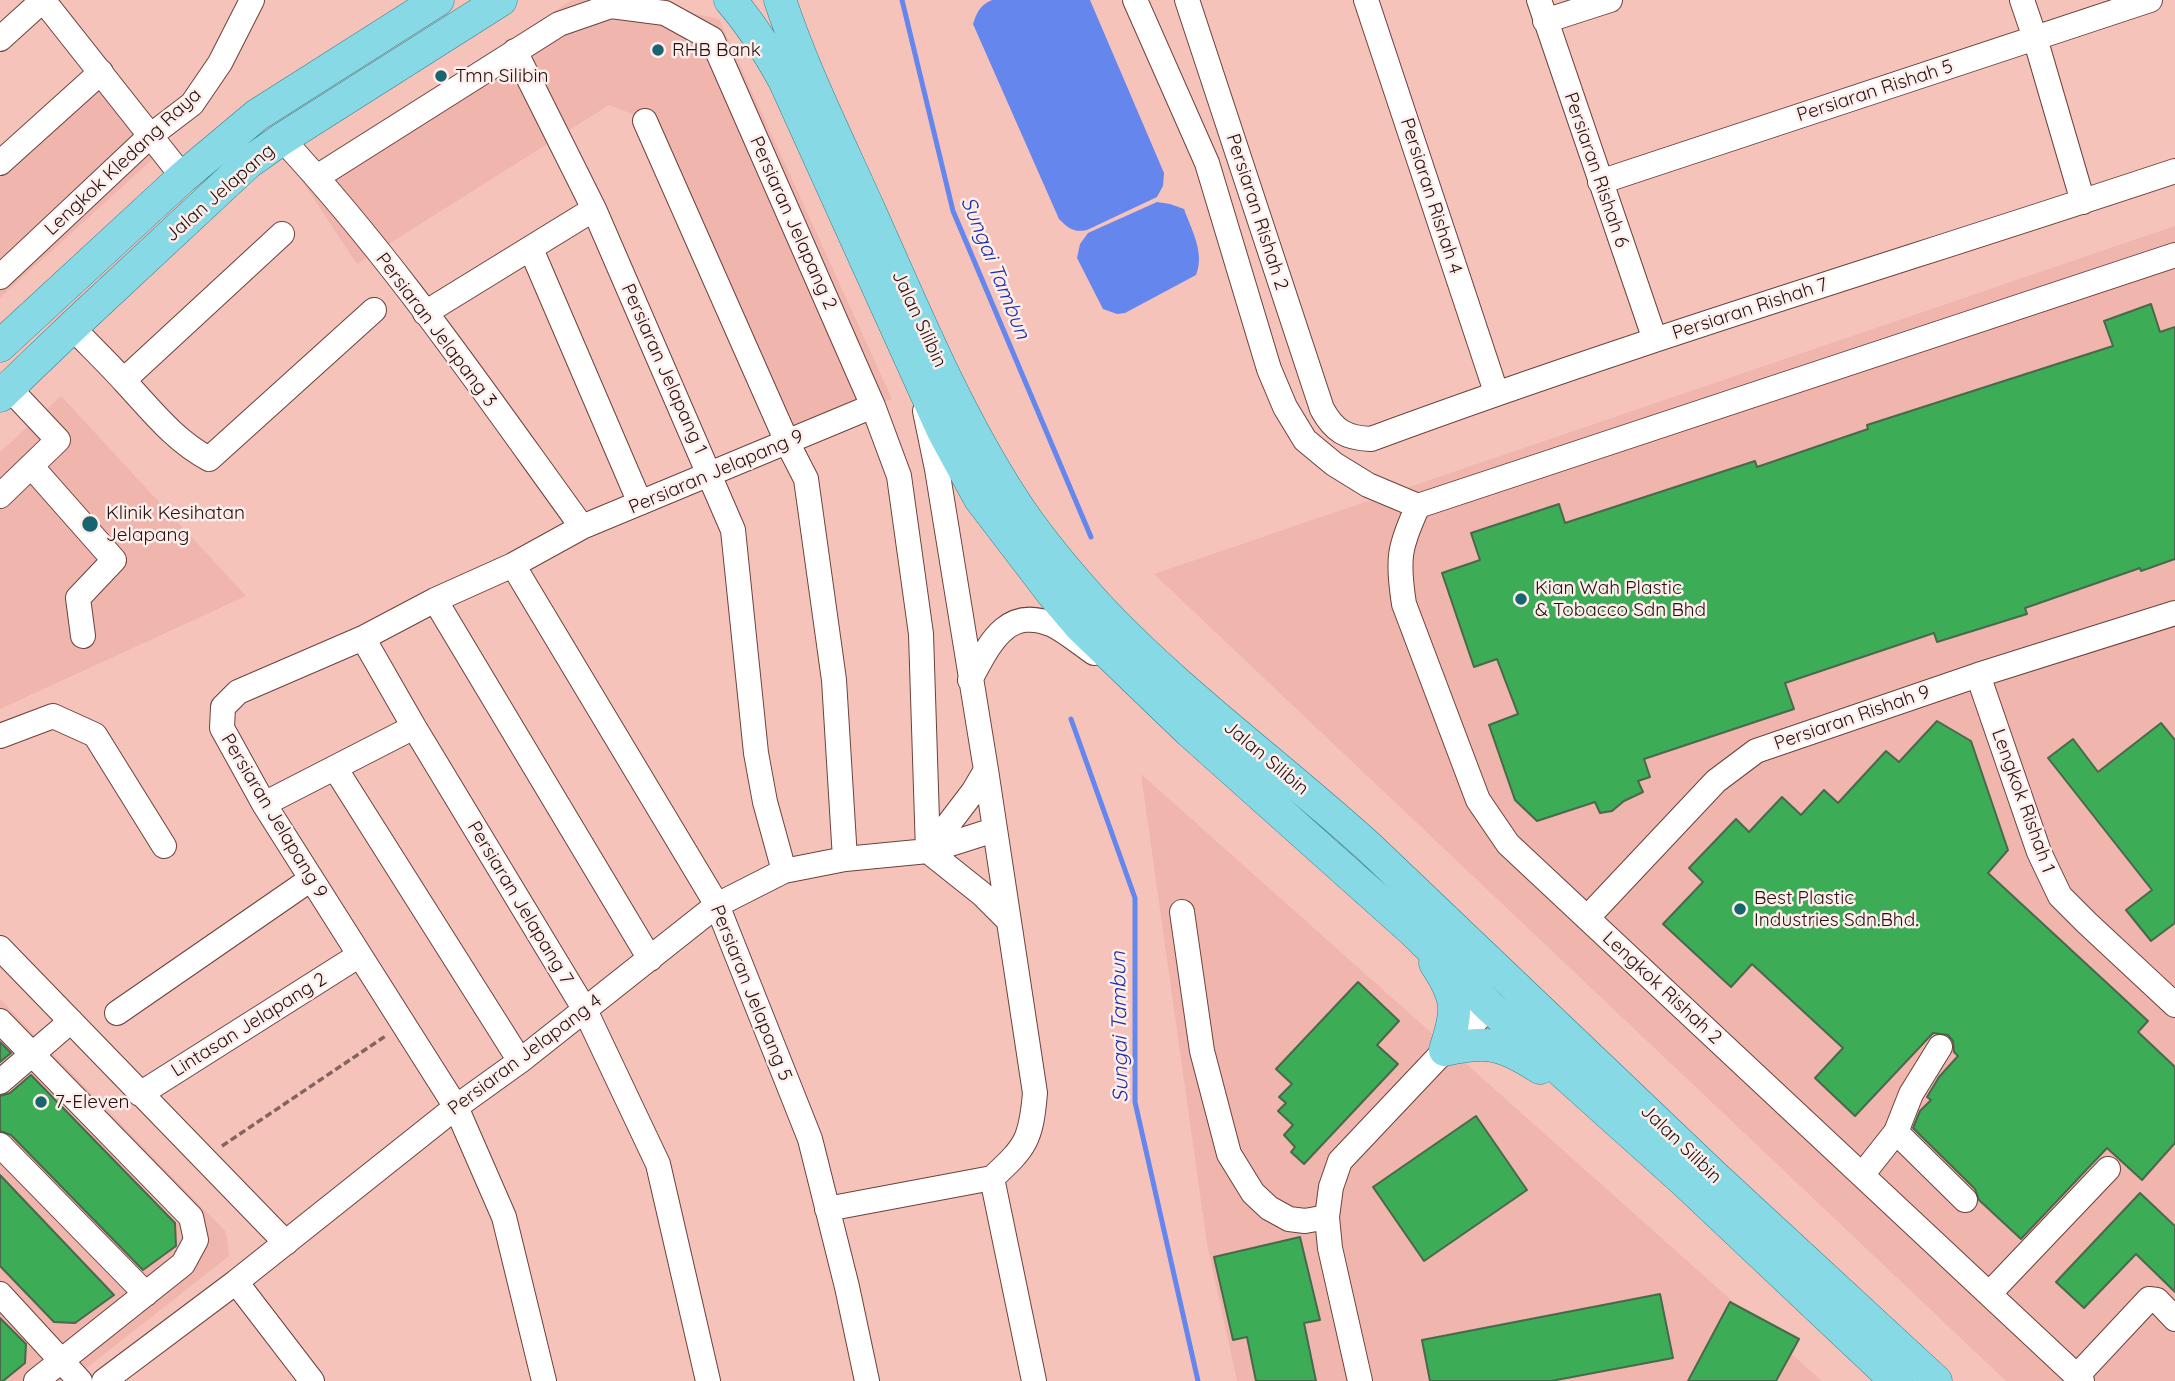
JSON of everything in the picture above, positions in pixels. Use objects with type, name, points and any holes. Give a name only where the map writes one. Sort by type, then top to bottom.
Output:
[{"type":"main road","name":"Jalan Jelapang","points":[[0,346],[183,177],[257,115],[438,0]]},
{"type":"main road","name":"Jalan Jelapang","points":[[4,392],[248,163],[501,0]]},
{"type":"main road","name":"Jalan Silibin","points":[[730,0],[748,20],[783,80],[918,379],[980,499],[1059,601],[1119,665],[1189,731],[1414,932],[1490,1006],[1713,1175],[1936,1381]]},
{"type":"main road","name":"Jalan Silibin","points":[[780,0],[810,75],[920,323],[974,434],[1013,500],[1093,601],[1130,639],[1242,739],[1315,798],[1370,848],[1896,1381]]},
{"type":"main road","points":[[1370,848],[1412,907],[1489,978],[1496,992],[1490,1006]]},
{"type":"main road","points":[[1414,932],[1446,980],[1454,998],[1455,1020],[1445,1050]]},
{"type":"main road","points":[[1445,1050],[1474,1043],[1495,1045],[1514,1052],[1626,1110]]},
{"type":"street","points":[[0,39],[43,0],[183,177]]},
{"type":"street","name":"Lengkok Kledang Raya","points":[[0,277],[150,136],[192,104],[220,63],[252,0]]},
{"type":"street","points":[[1135,0],[1207,163],[1269,369],[1285,407],[1305,440],[1335,464],[1368,485],[1418,506],[2175,256]]},
{"type":"street","name":"Persiaran Rishah 2","points":[[1187,0],[1322,409],[1330,424]]},
{"type":"street","name":"Persiaran Rishah 4","points":[[1366,0],[1496,393]]},
{"type":"street","points":[[1542,11],[1609,0]]},
{"type":"street","points":[[2022,0],[2083,202]]},
{"type":"street","name":"Persiaran Rishah 5","points":[[1600,182],[2150,0]]},
{"type":"street","name":"Persiaran Jelapang 2","points":[[317,177],[559,24],[611,6],[665,13],[712,39],[873,406],[899,476],[921,634],[928,851]]},
{"type":"street","name":"Persiaran Rishah 6","points":[[1542,11],[1654,340]]},
{"type":"street","name":"Persiaran Jelapang 1","points":[[515,51],[594,209],[733,530],[756,753],[765,802],[784,871]]},
{"type":"street","points":[[0,163],[100,72]]},
{"type":"street","points":[[645,121],[787,442],[806,479],[834,680],[845,859]]},
{"type":"street","name":"Persiaran Jelapang 3","points":[[282,139],[317,177],[425,313],[582,527]]},
{"type":"street","name":"Persiaran Rishah 7","points":[[1330,424],[1341,433],[1354,438],[1371,439],[1496,393],[1654,340],[2175,171]]},
{"type":"street","points":[[425,313],[594,209]]},
{"type":"street","points":[[124,380],[282,234]]},
{"type":"street","points":[[531,249],[640,503]]},
{"type":"street","points":[[72,327],[124,380],[164,427],[191,449],[209,459],[374,310]]},
{"type":"street","name":"Jalan Silibin","points":[[918,379],[937,469],[1035,1093],[1032,1124],[1020,1152],[992,1178]]},
{"type":"street","points":[[0,496],[58,440],[4,392]]},
{"type":"street","name":"Persiaran Jelapang 9","points":[[544,1381],[504,1217],[456,1107],[264,804],[222,728],[223,706],[238,692],[363,638],[435,600],[513,565],[582,527],[873,406]]},
{"type":"street","points":[[31,466],[114,560],[78,597],[83,636]]},
{"type":"street","name":"Lengkok Rishah 2","points":[[1418,506],[1404,537],[1398,569],[1404,604],[1478,800],[1508,844],[2080,1379]]},
{"type":"street","name":"Persiaran Jelapang 5","points":[[513,565],[717,905],[810,1139],[867,1381]]},
{"type":"street","points":[[435,600],[650,959]]},
{"type":"street","name":"Persiaran Rishah 9","points":[[1587,918],[1716,781],[1756,751],[1978,675],[2175,613]]},
{"type":"street","points":[[970,680],[998,634],[1013,622],[1032,618],[1055,626],[1098,656],[1119,665]]},
{"type":"street","name":"Persiaran Jelapang 7","points":[[363,638],[585,1010],[658,1164],[708,1381]]},
{"type":"street","name":"Lengkok Rishah 1","points":[[1978,675],[2039,852],[2060,895],[2175,1004]]},
{"type":"street","points":[[0,736],[53,716],[95,735],[164,846]]},
{"type":"street","points":[[264,804],[414,727]]},
{"type":"street","points":[[335,768],[520,1061]]},
{"type":"street","points":[[986,770],[973,792],[928,851],[982,894],[1008,920]]},
{"type":"street","name":"Persiaran Jelapang 4","points":[[111,1379],[717,905],[784,871],[845,859],[928,851],[994,830]]},
{"type":"street","points":[[117,1013],[311,879]]},
{"type":"street","points":[[1182,912],[1202,1051],[1229,1154],[1253,1193],[1269,1208],[1289,1219],[1305,1221],[1327,1217]]},
{"type":"street","points":[[0,948],[286,1243]]},
{"type":"street","name":"Lintasan Jelapang 2","points":[[140,1094],[358,956]]},
{"type":"street","points":[[1360,1381],[1330,1248],[1327,1217],[1331,1187],[1340,1161],[1490,1006]]},
{"type":"street","points":[[0,1021],[191,1217],[196,1240],[183,1264],[36,1381]]},
{"type":"street","points":[[0,1082],[71,1021]]},
{"type":"street","points":[[1862,1175],[1896,1132],[1911,1094],[1940,1046]]},
{"type":"street","points":[[1896,1132],[1965,1200]]},
{"type":"street","points":[[0,1145],[146,1294]]},
{"type":"street","points":[[1989,1294],[2108,1169]]},
{"type":"street","points":[[827,1209],[992,1178],[1034,1381]]},
{"type":"street","points":[[236,1282],[312,1381]]},
{"type":"street","points":[[0,1294],[80,1381]]},
{"type":"street","points":[[2080,1379],[2149,1298],[2157,1300],[2175,1319]]},
{"type":"path","points":[[203,1159],[403,1024]]},
{"type":"shaded area","points":[[572,0],[632,0],[719,19],[892,399],[784,440],[645,119],[609,105],[357,264],[300,178]]},
{"type":"shaded area","points":[[103,69],[167,146],[0,298],[0,166]]},
{"type":"shaded area","points":[[2175,226],[2175,1381],[2006,1381],[1154,574]]},
{"type":"shaded area","name":"Klinik Kesihatan Jelapang","points":[[61,396],[246,596],[0,709],[0,452]]},
{"type":"shaded area","points":[[1141,774],[1822,1381],[1237,1381],[1207,1244]]},
{"type":"shaded area","points":[[0,999],[226,1232],[229,1256],[70,1381],[0,1381]]},
{"type":"water","points":[[992,0],[1090,0],[1164,173],[1163,186],[1157,197],[1087,230],[1072,229],[1059,219],[973,24],[980,9]]},
{"type":"water","points":[[1157,202],[1184,209],[1198,250],[1196,275],[1125,313],[1117,314],[1103,309],[1077,258],[1080,244],[1088,233]]},
{"type":"building","points":[[2151,304],[2160,332],[2175,327],[2175,559],[2141,571],[2140,568],[2025,608],[2027,614],[1937,642],[1934,633],[1785,683],[1794,709],[1644,759],[1650,777],[1638,781],[1643,792],[1624,801],[1612,811],[1600,813],[1595,802],[1537,821],[1515,800],[1489,725],[1518,714],[1497,659],[1474,667],[1442,573],[1480,560],[1471,533],[1559,504],[1565,523],[1755,461],[1757,467],[1868,429],[1867,425],[2113,346],[2104,321]]},
{"type":"building","points":[[1937,721],[1971,741],[2008,850],[1988,873],[2148,1021],[2138,1032],[2175,1067],[2175,1143],[2142,1180],[2107,1148],[2021,1239],[1979,1200],[1975,1189],[1913,1128],[1920,1111],[1931,1100],[1927,1097],[1939,1077],[1958,1056],[1948,1035],[1933,1033],[1855,1116],[1815,1078],[1843,1048],[1752,964],[1731,987],[1663,924],[1703,882],[1689,868],[1736,819],[1749,832],[1782,797],[1801,815],[1824,790],[1838,803],[1886,751],[1899,762]]},
{"type":"building","points":[[2161,723],[2175,740],[2175,923],[2151,941],[2126,910],[2152,890],[2048,758],[2073,739],[2098,772]]},
{"type":"building","points":[[1358,982],[1399,1021],[1377,1045],[1398,1064],[1304,1164],[1291,1152],[1295,1147],[1284,1135],[1293,1125],[1278,1111],[1286,1103],[1279,1097],[1292,1084],[1276,1069]]},
{"type":"building","points":[[0,1042],[11,1053],[0,1062]]},
{"type":"building","points":[[31,1075],[175,1223],[176,1246],[143,1270],[11,1135],[0,1131],[0,1096],[10,1093]]},
{"type":"building","points":[[1476,1116],[1527,1190],[1424,1261],[1373,1187]]},
{"type":"building","points":[[0,1175],[114,1295],[75,1323],[54,1322],[0,1266]]},
{"type":"building","points":[[2140,1193],[2175,1226],[2175,1292],[2136,1254],[2084,1308],[2056,1282]]},
{"type":"building","points":[[1300,1237],[1320,1320],[1304,1323],[1316,1381],[1256,1381],[1247,1337],[1233,1340],[1214,1257]]},
{"type":"building","points":[[1660,1294],[1673,1358],[1551,1381],[1430,1381],[1422,1340]]},
{"type":"building","points":[[1730,1302],[1799,1339],[1776,1381],[1688,1381]]},
{"type":"building","points":[[0,1318],[26,1344],[25,1363],[3,1381],[0,1381]]},
{"type":"waterway","name":"Sungai Tambun","points":[[902,0],[953,211],[1091,537]]},
{"type":"waterway","name":"Sungai Tambun","points":[[1071,719],[1135,898],[1135,1102],[1198,1381]]},
{"type":"place","name":"RHB Bank","points":[[658,50]]},
{"type":"place","name":"Tmn Silibin","points":[[441,76]]},
{"type":"place","name":"Klinik Kesihatan Jelapang","points":[[90,524]]},
{"type":"place","name":"Kian Wah Plastic & Tobacco Sdn Bhd","points":[[1521,599]]},
{"type":"place","name":"Best Plastic Industries Sdn.Bhd.","points":[[1740,909]]},
{"type":"place","name":"7-Eleven","points":[[41,1102]]}]
